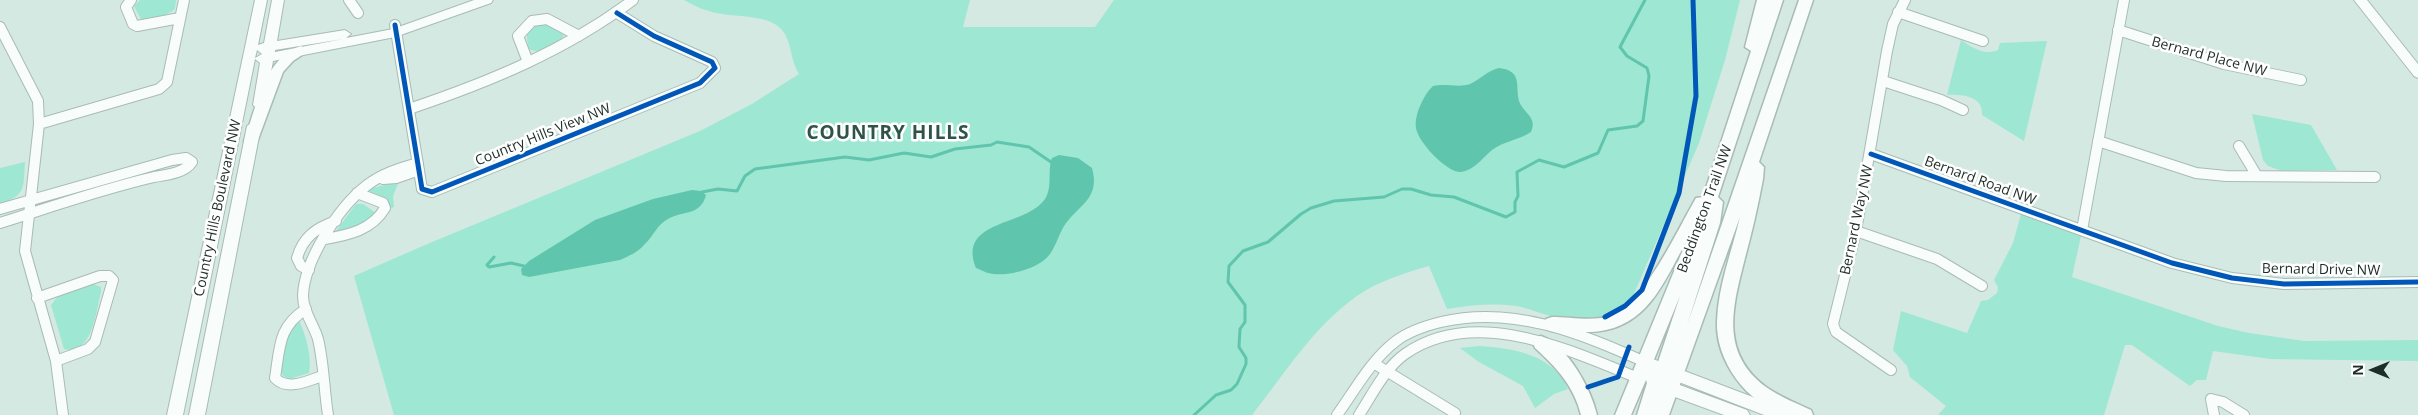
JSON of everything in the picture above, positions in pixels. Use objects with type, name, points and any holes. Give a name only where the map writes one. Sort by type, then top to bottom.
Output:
[{"type":"main road","name":"Country Hills Boulevard NW","points":[[175,415],[251,56],[261,0]]},
{"type":"main road","name":"Country Hills Boulevard NW","points":[[197,415],[278,0]]},
{"type":"main road","points":[[269,52],[395,29],[469,0]]},
{"type":"main road","points":[[269,52],[301,51],[395,29],[487,0]]},
{"type":"main road","points":[[1746,85],[1756,24],[1764,0]]},
{"type":"main road","name":"Beddington Trail NW","points":[[1623,415],[1665,318],[1722,166],[1746,85],[1776,0]]},
{"type":"main road","name":"Beddington Trail NW","points":[[1661,415],[1671,377],[1761,137],[1806,0]]},
{"type":"main road","points":[[2360,0],[2418,73]]},
{"type":"main road","points":[[251,141],[279,66],[301,51]]},
{"type":"main road","points":[[1761,137],[1755,190],[1726,307],[1725,334],[1732,357],[1753,387],[1768,398],[1805,415]]},
{"type":"main road","points":[[1552,324],[1576,329],[1618,320],[1636,309],[1656,283],[1722,166]]},
{"type":"main road","points":[[1671,377],[1712,223],[1722,166]]},
{"type":"main road","points":[[1541,343],[1562,362],[1574,377],[1582,393],[1589,415]]},
{"type":"main road","points":[[1641,370],[1671,377],[1782,415]]},
{"type":"main road","points":[[1641,370],[1655,384]]},
{"type":"main road","points":[[1645,415],[1655,384],[1671,377]]},
{"type":"main road","points":[[1671,377],[1742,415]]},
{"type":"street","points":[[131,0],[126,7],[134,24],[137,26],[180,18]]},
{"type":"street","points":[[39,124],[159,89],[167,82],[184,0]]},
{"type":"street","points":[[349,0],[358,12]]},
{"type":"street","points":[[409,109],[483,84],[579,36],[617,13],[633,0]]},
{"type":"street","name":"Bernard Way NW","points":[[1891,370],[1836,332],[1833,324],[1856,231],[1871,154],[1887,51],[1898,12],[1905,0]]},
{"type":"street","points":[[2082,230],[2124,0]]},
{"type":"street","points":[[1898,12],[1983,41]]},
{"type":"street","name":"Country Hills View NW","points":[[395,29],[422,189],[432,192],[700,83],[715,68],[712,62],[654,36],[617,13]]},
{"type":"street","points":[[528,62],[518,36],[523,26],[536,19],[549,18],[579,36]]},
{"type":"street","points":[[0,27],[38,101],[39,124],[25,251],[56,361],[63,415]]},
{"type":"street","name":"Bernard Place NW","points":[[2118,30],[2224,64],[2301,80]]},
{"type":"street","points":[[251,56],[269,52]]},
{"type":"street","points":[[1883,81],[1941,100],[1963,110]]},
{"type":"street","points":[[2098,141],[2196,173],[2257,176],[2375,177]]},
{"type":"street","points":[[2238,146],[2257,176]]},
{"type":"street","name":"Bernard Road NW","points":[[1871,154],[2082,230]]},
{"type":"street","points":[[0,209],[120,173],[181,158],[190,159],[192,162],[190,167],[184,170],[120,185],[29,216],[0,223]]},
{"type":"street","points":[[328,415],[318,341],[303,295],[309,270],[324,239],[357,193],[379,179],[396,178],[418,166]]},
{"type":"street","points":[[120,173],[120,185]]},
{"type":"street","points":[[324,239],[361,230],[382,216],[385,208],[383,203],[357,193]]},
{"type":"street","points":[[309,270],[301,266],[297,258],[303,241],[320,226],[336,221]]},
{"type":"street","name":"Bernard Drive NW","points":[[2082,230],[2172,263],[2232,278],[2284,284],[2418,282]]},
{"type":"street","points":[[1856,231],[1937,259],[1982,286]]},
{"type":"street","points":[[37,298],[100,276],[109,276],[113,280],[95,342],[88,349],[56,361]]},
{"type":"street","points":[[306,309],[292,318],[282,332],[275,378],[277,382],[283,384],[311,380],[322,376]]},
{"type":"street","points":[[1337,415],[1391,344],[1416,330],[1464,316],[1495,315],[1552,324]]},
{"type":"street","points":[[1572,353],[1576,329],[1641,370]]},
{"type":"street","points":[[1359,415],[1404,355],[1426,343],[1445,336],[1481,331],[1521,337],[1572,353],[1641,370]]},
{"type":"street","points":[[1375,364],[1455,413]]},
{"type":"street","points":[[2214,415],[2211,408],[2211,399],[2223,402],[2244,415]]},
{"type":"shaded area","points":[[140,0],[176,0],[175,9],[159,17],[141,19],[134,6]]},
{"type":"shaded area","points":[[684,0],[970,0],[963,27],[1095,27],[1114,0],[1740,0],[1725,60],[1699,143],[1633,296],[1611,313],[1593,319],[1573,320],[1552,317],[1516,306],[1473,306],[1447,309],[1429,266],[1377,284],[1349,302],[1309,341],[1252,415],[394,415],[354,276],[700,131],[752,104],[799,74],[794,65],[785,34],[779,27],[761,19],[706,10]]},
{"type":"shaded area","points":[[537,23],[550,24],[564,35],[553,46],[533,51],[529,49],[527,33]]},
{"type":"shaded area","points":[[1961,40],[1983,52],[1998,50],[2000,43],[2047,41],[2024,141],[1982,115],[1982,109],[1975,100],[1965,96],[1947,95]]},
{"type":"shaded area","points":[[1499,68],[1512,72],[1517,80],[1519,101],[1533,123],[1531,132],[1492,150],[1466,171],[1455,171],[1448,168],[1434,156],[1418,134],[1416,123],[1420,105],[1433,86],[1461,86],[1470,84]]},
{"type":"shaded area","points":[[2252,114],[2311,125],[2337,170],[2282,171],[2268,166],[2263,160]]},
{"type":"shaded area","points":[[1059,155],[1078,158],[1092,168],[1094,186],[1088,199],[1066,223],[1050,254],[1032,267],[1009,274],[992,274],[976,268],[973,252],[976,240],[984,232],[1036,208],[1045,199],[1049,189],[1052,158]]},
{"type":"shaded area","points":[[25,162],[22,189],[15,197],[0,204],[0,168]]},
{"type":"shaded area","points":[[399,181],[393,196],[394,207],[391,208],[387,200],[368,193],[370,189]]},
{"type":"shaded area","points":[[692,190],[701,191],[706,195],[701,206],[693,211],[667,220],[659,226],[642,247],[620,260],[529,277],[522,275],[521,269],[529,261],[595,220],[653,199]]},
{"type":"shaded area","points":[[356,204],[363,204],[376,213],[360,227],[339,233],[336,231]]},
{"type":"shaded area","points":[[2021,214],[2081,236],[2072,277],[2218,326],[2249,333],[2304,341],[2418,340],[2418,361],[2271,359],[2213,351],[2206,380],[2197,380],[2190,386],[2132,345],[2125,345],[2104,415],[1938,415],[1946,406],[1910,377],[1907,366],[1893,350],[1901,311],[1967,333],[1981,301],[1988,300],[1997,293],[1998,287],[1994,280],[2013,243]]},
{"type":"shaded area","points":[[93,284],[101,287],[101,292],[91,331],[81,346],[73,350],[64,349],[51,305],[58,296]]},
{"type":"shaded area","points":[[299,320],[308,347],[309,373],[289,379],[283,376],[282,354],[289,331]]},
{"type":"shaded area","points":[[1479,346],[1518,351],[1530,355],[1552,368],[1561,377],[1568,389],[1554,394],[1535,408],[1523,386],[1479,362],[1460,348]]},
{"type":"waterway","points":[[1194,415],[1216,395],[1231,390],[1237,384],[1246,364],[1246,358],[1239,347],[1240,329],[1245,322],[1245,305],[1228,282],[1229,266],[1243,251],[1268,242],[1311,208],[1334,201],[1384,197],[1402,189],[1411,189],[1431,195],[1454,197],[1506,217],[1515,212],[1515,202],[1518,196],[1517,172],[1539,160],[1564,167],[1598,153],[1608,130],[1637,126],[1643,121],[1649,76],[1647,68],[1627,56],[1620,47],[1645,0]]},
{"type":"waterway","points":[[702,192],[718,189],[737,191],[745,176],[755,169],[845,157],[869,160],[904,153],[931,157],[955,149],[991,145],[997,142],[1029,147],[1051,162]]},
{"type":"waterway","points":[[494,257],[487,265],[489,267],[511,263],[524,266]]},
{"type":"cycle path","points":[[1605,317],[1625,306],[1642,290],[1679,193],[1696,96],[1693,0]]},
{"type":"cycle path","points":[[395,25],[422,189],[432,192],[700,83],[715,68],[712,62],[654,36],[617,13]]},
{"type":"cycle path","points":[[1871,154],[2172,263],[2232,278],[2284,284],[2418,282]]},
{"type":"cycle path","points":[[1588,387],[1618,377],[1629,347]]},
{"type":"district","name":"COUNTRY HILLS","points":[[888,134]]}]
